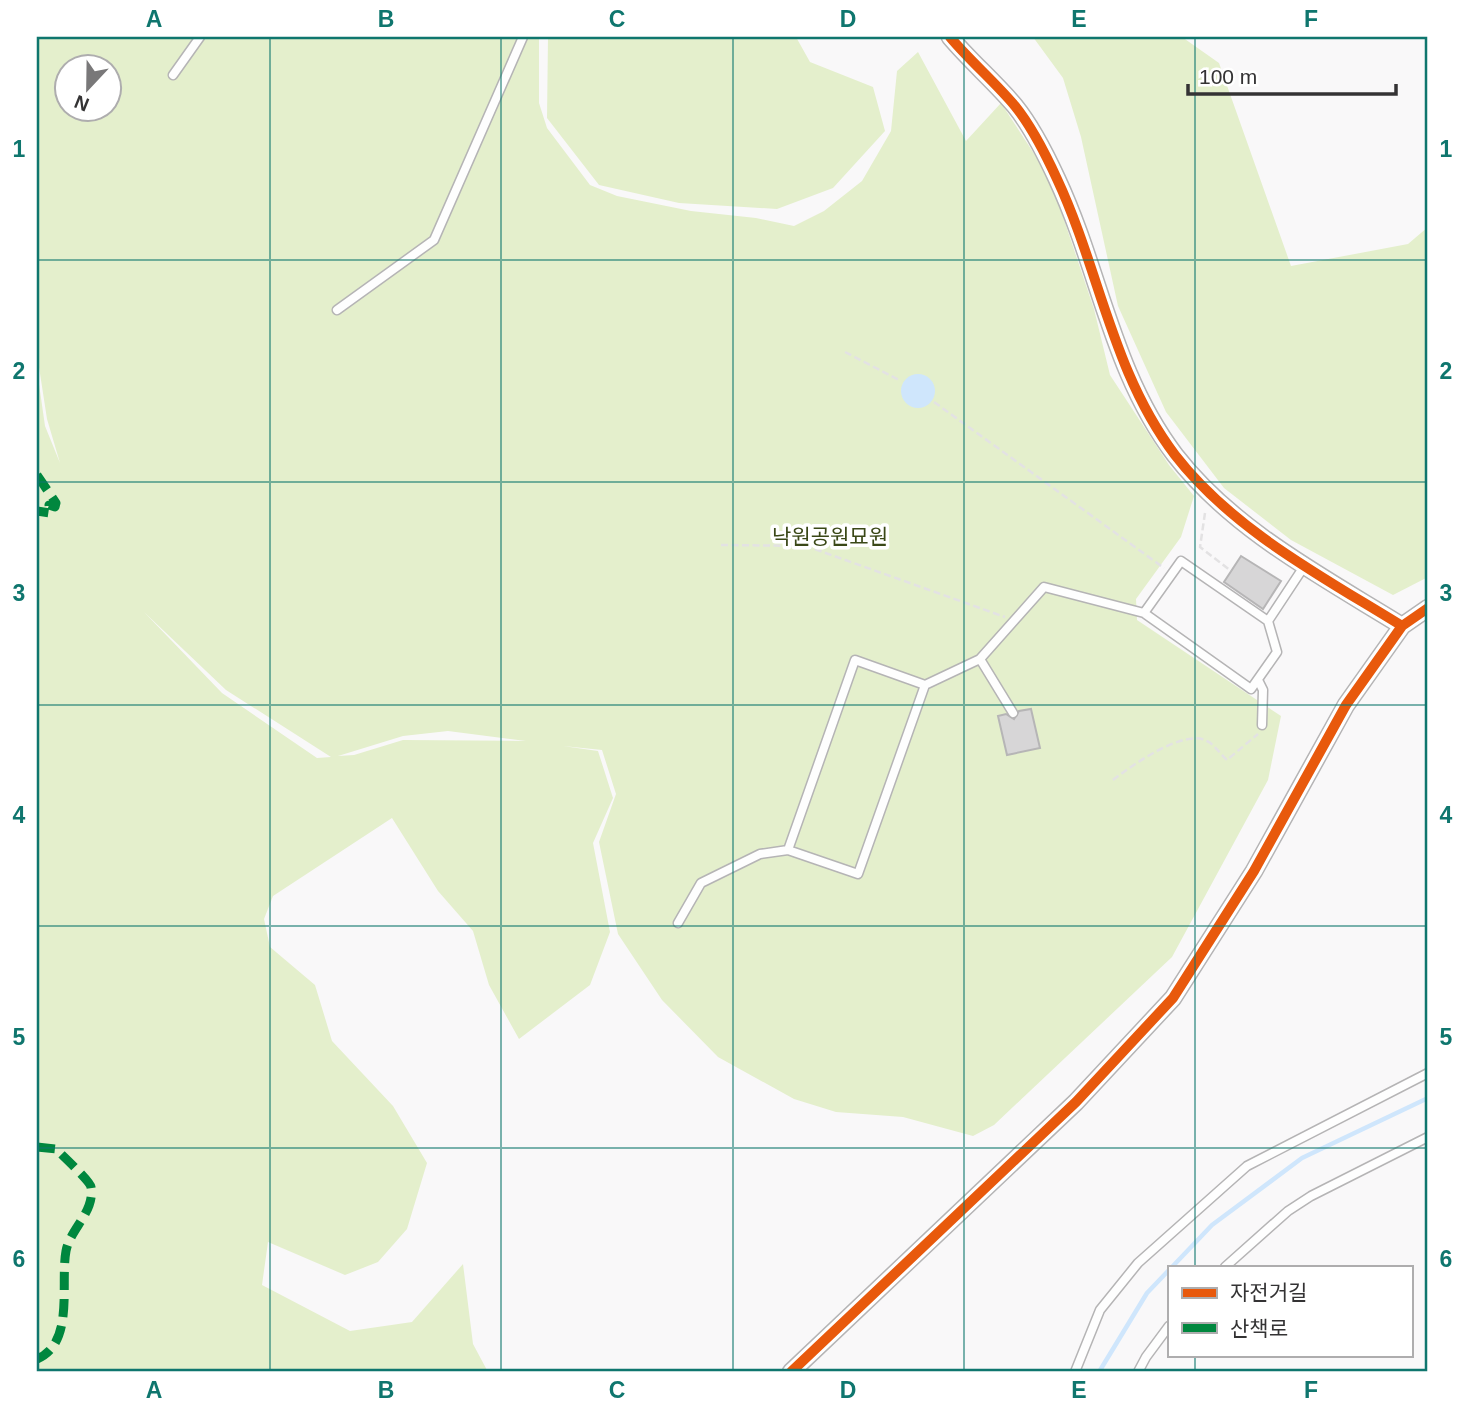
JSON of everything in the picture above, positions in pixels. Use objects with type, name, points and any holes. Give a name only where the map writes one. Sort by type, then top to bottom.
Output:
[{"type":"street","points":[[950,37],[1016,107],[1047,160],[1068,206],[1123,366],[1148,413],[1175,455],[1205,488],[1237,516],[1305,565],[1402,626]]},
{"type":"street","points":[[799,1368],[1058,1119],[1173,998],[1254,871],[1346,705],[1402,626],[1428,608]]},
{"type":"lane","points":[[173,75],[200,37]]},
{"type":"lane","points":[[337,310],[434,240],[523,37]]},
{"type":"lane","points":[[788,850],[855,660],[925,685],[980,659],[1044,587],[1144,613],[1251,689],[1277,652],[1268,621],[1181,561],[1144,613]]},
{"type":"lane","points":[[1268,621],[1305,565]]},
{"type":"lane","points":[[980,659],[1013,713]]},
{"type":"lane","points":[[1258,680],[1263,690],[1262,725]]},
{"type":"lane","points":[[678,923],[701,883],[761,854],[788,850],[858,874],[925,685]]},
{"type":"lane","points":[[1075,1372],[1100,1310],[1138,1263],[1247,1166],[1428,1073]]},
{"type":"lane","points":[[1226,1266],[1288,1211],[1311,1196],[1428,1137]]},
{"type":"lane","points":[[1138,1372],[1168,1327]]},
{"type":"path","points":[[845,352],[901,381]]},
{"type":"path","points":[[933,402],[1172,574]]},
{"type":"path","points":[[1205,513],[1200,547],[1231,571]]},
{"type":"path","points":[[721,545],[806,546],[1015,620]]},
{"type":"path","points":[[1113,780],[1139,761],[1186,738],[1206,740],[1227,760],[1255,738],[1262,725]]},
{"type":"green space","name":"낙원공원묘원","points":[[37,37],[539,37],[539,103],[547,128],[590,185],[617,196],[691,211],[756,218],[794,226],[824,211],[862,181],[891,131],[897,71],[918,52],[966,141],[1001,103],[1050,178],[1094,309],[1110,375],[1169,465],[1194,496],[1181,537],[1136,599],[1137,620],[1281,716],[1268,780],[1172,957],[994,1125],[973,1136],[903,1117],[836,1112],[794,1099],[718,1057],[662,1000],[618,934],[599,842],[616,794],[602,750],[563,746],[598,751],[613,798],[593,843],[610,932],[590,985],[519,1039],[489,985],[473,931],[438,891],[392,818],[273,896],[264,919],[270,947],[315,985],[332,1041],[393,1106],[427,1163],[407,1229],[378,1262],[345,1275],[268,1242],[262,1285],[350,1331],[412,1322],[463,1264],[473,1344],[488,1372],[37,1372],[37,370],[45,426],[60,463],[47,419],[37,354]],"holes":[[[144,612],[226,690],[331,757],[317,758],[222,693]],[[448,731],[526,741],[403,740],[354,755],[338,756],[403,736]]]},
{"type":"green space","points":[[548,37],[796,37],[810,62],[873,87],[885,131],[833,188],[777,209],[679,203],[599,185],[547,118]]},
{"type":"green space","points":[[1033,37],[1182,37],[1219,63],[1291,266],[1408,244],[1428,227],[1428,577],[1393,595],[1291,540],[1224,488],[1166,412],[1118,306],[1081,137],[1063,78]]},
{"type":"water","points":[[918,374],[930,379],[935,391],[930,403],[918,408],[906,403],[901,391],[906,379]]},
{"type":"building","points":[[1241,556],[1281,581],[1263,609],[1224,582]]},
{"type":"building","points":[[1031,709],[1040,748],[1007,755],[998,716],[1006,714],[1014,719],[1019,711]]},
{"type":"waterway","points":[[1173,1266],[1212,1225],[1302,1158],[1428,1098]]},
{"type":"waterway","points":[[1099,1372],[1147,1293],[1168,1271]]},
{"type":"marked path","points":[[37,475],[56,503],[55,507],[49,505],[50,513],[37,511]]},
{"type":"marked path","points":[[37,1147],[56,1149],[91,1187],[86,1212],[66,1251],[64,1311],[57,1340],[49,1351],[37,1359]]},
{"type":"cycle path","points":[[950,37],[1015,106],[1038,141],[1072,214],[1108,320],[1136,390],[1175,455],[1198,482],[1251,529],[1402,626]]},
{"type":"cycle path","points":[[791,1372],[1076,1102],[1173,998],[1254,871],[1346,705],[1402,626],[1428,608]]}]
